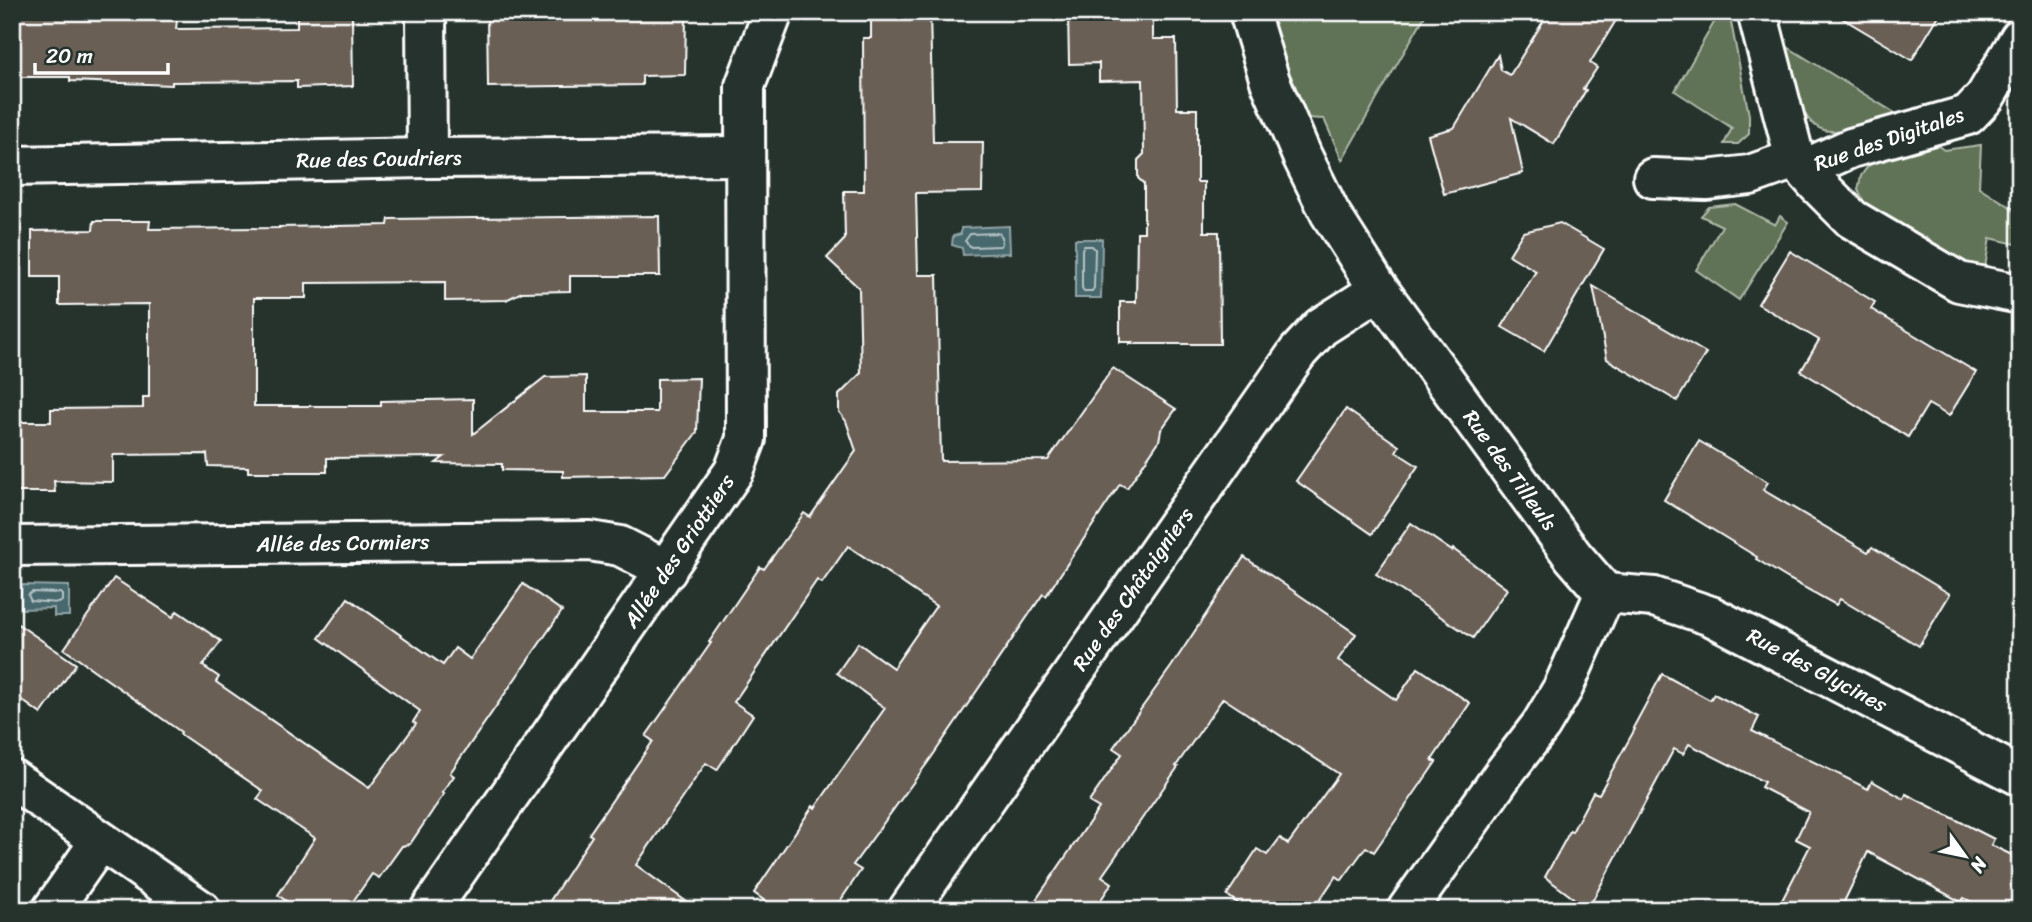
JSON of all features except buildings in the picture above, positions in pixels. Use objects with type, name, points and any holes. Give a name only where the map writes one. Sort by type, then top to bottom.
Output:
[{"type":"street","points":[[426,12],[427,158]]},
{"type":"street","name":"Allée des Griottiers","points":[[430,910],[734,471],[746,439],[745,86],[773,12]]},
{"type":"street","name":"Rue des Tilleuls","points":[[1249,12],[1270,81],[1330,213],[1379,290],[1573,556],[1605,593]]},
{"type":"street","points":[[1758,12],[1799,164],[1852,219],[1959,282],[2020,293]]},
{"type":"street","name":"Rue des Digitales","points":[[1653,178],[1706,180],[1750,175],[1799,164],[1968,114],[1985,97],[2020,38]]},
{"type":"street","name":"Rue des Coudriers","points":[[12,166],[427,158],[745,156]]},
{"type":"street","name":"Rue des Châtaigniers","points":[[908,910],[1298,352],[1321,327],[1379,290]]},
{"type":"street","name":"Allée des Cormiers","points":[[12,546],[590,541],[620,546],[667,570]]},
{"type":"street","points":[[1407,910],[1541,725],[1563,688],[1605,593]]},
{"type":"street","name":"Rue des Glycines","points":[[1605,593],[1654,597],[1711,616],[2020,776]]},
{"type":"street","points":[[12,779],[201,910]]},
{"type":"street","points":[[52,910],[100,841]]},
{"type":"green space","points":[[1266,12],[1427,12],[1342,160],[1324,119],[1306,118],[1289,81]]},
{"type":"green space","points":[[1720,12],[1729,12],[1749,115],[1749,134],[1738,144],[1724,144],[1732,128],[1675,91]]},
{"type":"green space","points":[[1786,46],[1898,115],[1835,131],[1822,129],[1812,123],[1798,100]]},
{"type":"green space","points":[[1934,143],[1944,150],[1981,145],[1979,187],[2020,213],[2020,245],[1990,238],[1984,273],[1949,258],[1866,206],[1858,190],[1861,176],[1868,166],[1880,158]]},
{"type":"green space","points":[[1735,204],[1775,225],[1780,216],[1788,222],[1739,300],[1696,270],[1722,226],[1701,216],[1709,207]]},
{"type":"water","points":[[1009,226],[1010,253],[963,255],[962,248],[952,245],[953,236],[961,234],[961,228]]},
{"type":"water","points":[[1075,239],[1102,239],[1101,298],[1075,298]]},
{"type":"water","points":[[21,585],[69,586],[69,616],[54,616],[54,608],[21,609]]}]
